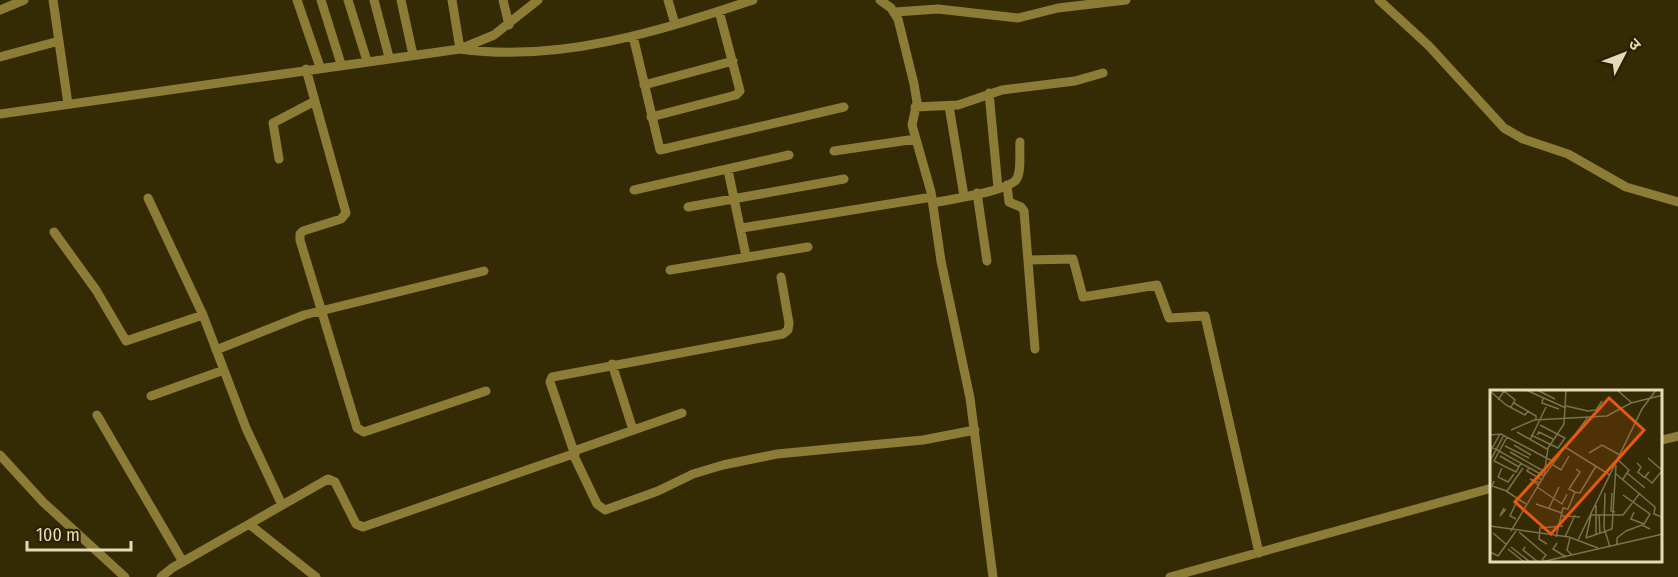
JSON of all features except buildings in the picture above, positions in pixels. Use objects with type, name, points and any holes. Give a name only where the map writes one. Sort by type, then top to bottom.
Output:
[{"type":"street","points":[[0,10],[24,0]]},
{"type":"street","points":[[53,0],[68,104]]},
{"type":"street","points":[[297,0],[320,67]]},
{"type":"street","points":[[321,0],[341,64]]},
{"type":"street","points":[[348,0],[367,61]]},
{"type":"street","points":[[374,0],[389,57]]},
{"type":"street","points":[[401,0],[414,56]]},
{"type":"street","points":[[452,0],[460,49]]},
{"type":"street","points":[[503,0],[509,25]]},
{"type":"street","points":[[0,114],[389,57],[414,56],[460,49],[488,38],[509,25],[538,0]]},
{"type":"street","points":[[668,0],[675,24]]},
{"type":"street","points":[[460,49],[516,54],[633,36],[753,0]]},
{"type":"street","points":[[880,0],[895,12],[914,84],[915,107],[912,118],[915,139],[933,200],[941,261],[975,430],[993,577]]},
{"type":"street","points":[[1379,0],[1429,46],[1504,128],[1523,139],[1568,154],[1626,187],[1652,197],[1678,202]]},
{"type":"street","points":[[895,12],[938,9],[1018,18],[1058,8],[1121,1]]},
{"type":"street","points":[[651,117],[739,94],[741,90],[719,11]]},
{"type":"street","points":[[633,36],[657,147],[661,150],[844,107]]},
{"type":"street","points":[[0,57],[59,40]]},
{"type":"street","points":[[644,84],[733,62]]},
{"type":"street","points":[[306,69],[346,213],[341,219],[300,234],[321,311],[360,432],[486,392]]},
{"type":"street","points":[[915,107],[949,106],[968,102],[989,93],[1075,81],[1103,73]]},
{"type":"street","points":[[989,93],[1003,186],[1009,202],[1021,207],[1024,211],[1035,349]]},
{"type":"street","points":[[279,159],[273,123],[315,101]]},
{"type":"street","points":[[949,106],[964,196]]},
{"type":"street","points":[[834,151],[915,139]]},
{"type":"street","points":[[742,228],[964,196],[1003,186],[1018,175],[1020,142]]},
{"type":"street","points":[[634,190],[789,155]]},
{"type":"street","points":[[728,170],[742,228],[746,256]]},
{"type":"street","points":[[688,207],[844,179]]},
{"type":"street","points":[[977,193],[987,261]]},
{"type":"street","points":[[148,198],[203,315],[246,428],[282,505]]},
{"type":"street","points":[[54,232],[96,290],[124,340],[129,341],[203,315]]},
{"type":"street","points":[[670,270],[808,247]]},
{"type":"street","points":[[1028,260],[1073,259],[1083,297],[1157,285],[1168,317],[1205,316],[1259,553]]},
{"type":"street","points":[[216,350],[321,311],[484,271]]},
{"type":"street","points":[[781,277],[789,323],[788,330],[783,334],[612,364],[555,376],[551,379],[574,453],[597,504],[605,510],[677,484],[688,476],[723,465],[777,454],[915,441],[975,430]]},
{"type":"street","points":[[612,364],[633,430]]},
{"type":"street","points":[[151,396],[224,370]]},
{"type":"street","points":[[161,577],[183,562],[331,479],[356,524],[363,527],[497,483],[682,413]]},
{"type":"street","points":[[97,416],[183,562]]},
{"type":"street","points":[[1663,440],[1678,436]]},
{"type":"street","points":[[0,455],[43,502],[125,577]]},
{"type":"street","points":[[1170,577],[1204,573],[1259,553],[1490,489]]},
{"type":"street","points":[[249,524],[316,577]]}]
